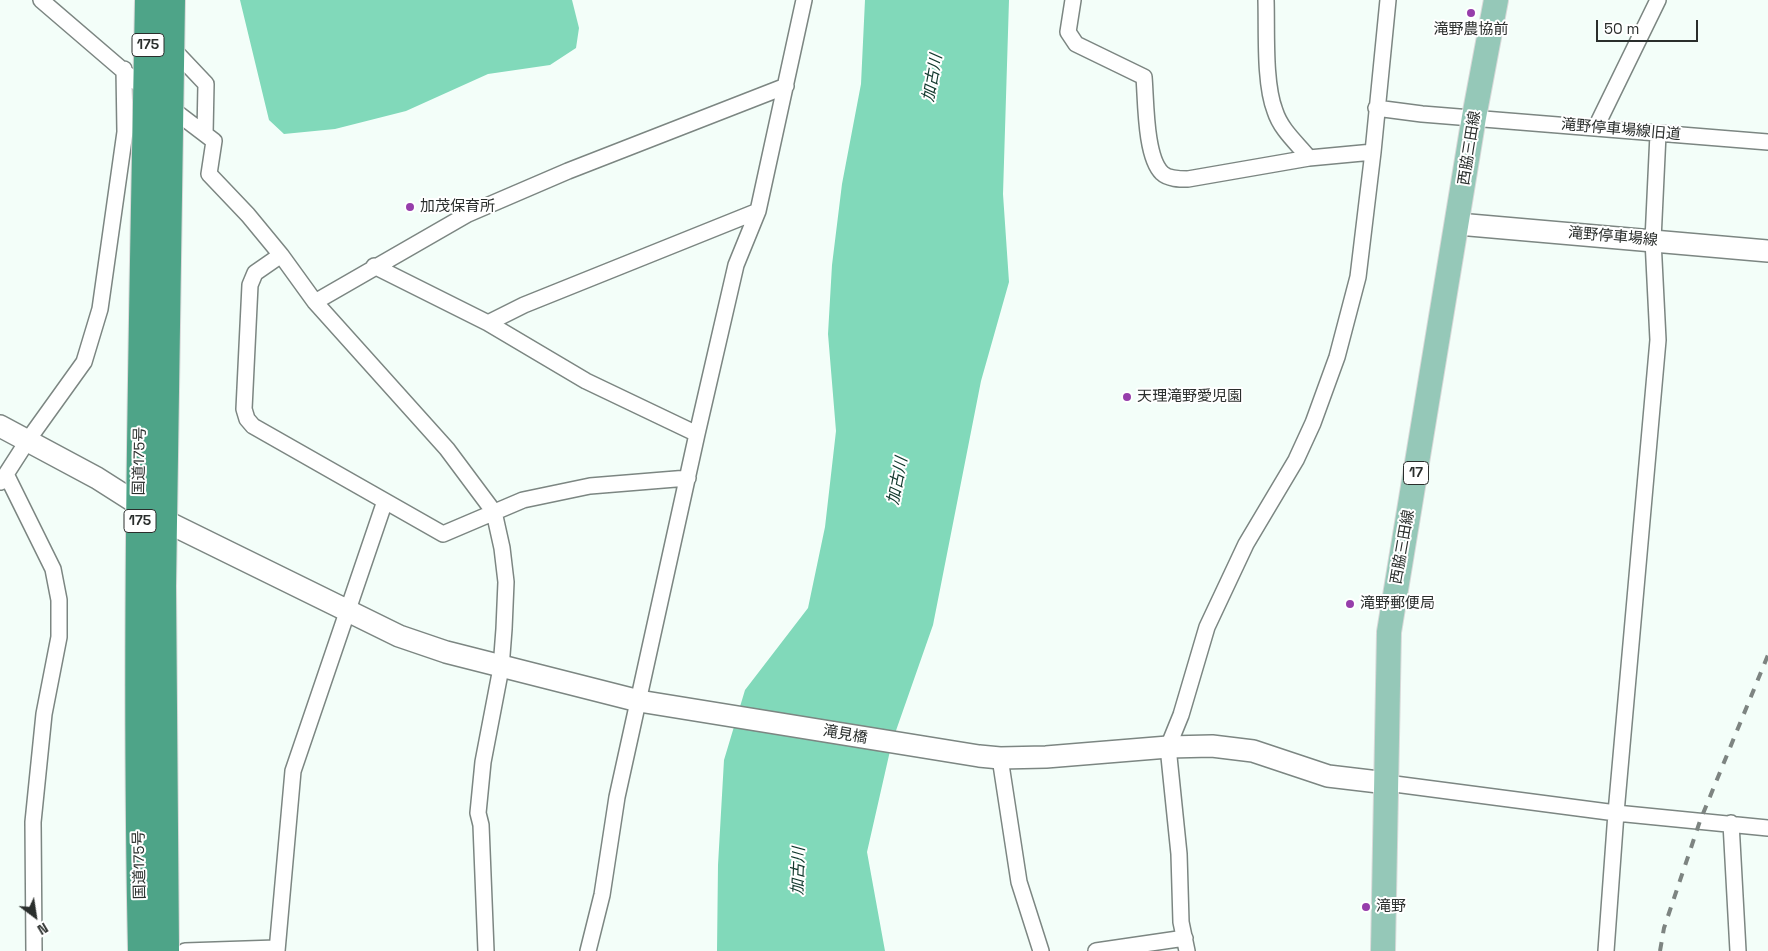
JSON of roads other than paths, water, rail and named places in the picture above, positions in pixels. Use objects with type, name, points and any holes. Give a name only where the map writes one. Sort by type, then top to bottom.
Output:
[{"type":"highway","name":"国道175号","points":[[142,951],[138,770],[148,0]]},
{"type":"highway","name":"国道175号","points":[[165,951],[162,520],[171,0]]},
{"type":"main road","name":"西脇三田線","points":[[1383,951],[1389,632],[1458,224],[1474,117],[1496,0]]},
{"type":"street","points":[[41,0],[124,69],[147,91],[214,141],[210,174],[281,255],[315,302],[447,449],[494,512],[502,548],[506,582],[501,668],[483,762],[478,813],[481,825],[486,951]]},
{"type":"street","points":[[588,951],[602,895],[617,797],[697,434],[736,265],[758,211],[804,0]]},
{"type":"street","points":[[1073,0],[1068,32],[1076,44],[1144,76],[1151,153],[1162,173],[1174,179],[1188,179],[1309,158],[1373,152]]},
{"type":"street","points":[[1266,0],[1270,85],[1274,111],[1285,130],[1309,158]]},
{"type":"street","points":[[1096,951],[1186,945],[1181,922],[1180,854],[1168,747],[1181,715],[1207,627],[1246,544],[1296,460],[1313,422],[1337,357],[1358,277],[1388,0]]},
{"type":"street","points":[[1596,127],[1658,0]]},
{"type":"street","points":[[170,46],[206,84],[205,134]]},
{"type":"street","points":[[34,951],[33,822],[44,714],[59,638],[58,600],[53,569],[4,480],[28,440],[84,362],[100,309],[124,132],[124,69]]},
{"type":"street","points":[[315,302],[374,266],[468,214],[568,171],[786,86]]},
{"type":"street","name":"滝野停車場線旧道","points":[[1376,108],[1658,134],[1768,142]]},
{"type":"street","points":[[1606,951],[1616,813],[1658,340],[1652,240],[1658,134]]},
{"type":"street","points":[[488,322],[524,305],[758,211]]},
{"type":"street","name":"滝野停車場線","points":[[1458,224],[1768,251]]},
{"type":"street","points":[[281,255],[255,273],[250,285],[244,409],[247,419],[253,426],[443,534],[523,500],[590,486],[688,478]]},
{"type":"street","points":[[374,266],[488,322],[586,381],[697,434]]},
{"type":"street","name":"滝見橋","points":[[0,426],[97,478],[162,520],[347,611],[399,636],[501,668],[639,701],[711,711],[989,757],[1046,757],[1168,747],[1212,746],[1253,751],[1328,776],[1387,783]]},
{"type":"street","points":[[185,951],[277,949],[293,771],[385,501]]},
{"type":"street","points":[[989,757],[1019,882],[1041,951]]},
{"type":"street","points":[[1387,783],[1616,813],[1768,828]]},
{"type":"street","points":[[1731,823],[1738,951]]},
{"type":"water","points":[[240,0],[572,0],[579,28],[576,48],[550,65],[488,74],[406,111],[335,129],[284,134],[269,120]]},
{"type":"water","name":"加古川","points":[[865,0],[1009,0],[1003,194],[1009,282],[981,381],[933,625],[892,742],[867,852],[885,951],[717,951],[718,865],[724,760],[745,690],[808,608],[825,527],[836,431],[828,334],[832,265],[842,184],[861,84]]},
{"type":"railway","points":[[1660,951],[1664,928],[1700,821],[1768,655]]},
{"type":"place","name":"滝野農協前","points":[[1471,13]]},
{"type":"place","name":"加茂保育所","points":[[410,207]]},
{"type":"place","name":"天理滝野愛児園","points":[[1127,397]]},
{"type":"place","name":"滝野郵便局","points":[[1350,604]]},
{"type":"place","name":"滝野","points":[[1366,907]]}]
